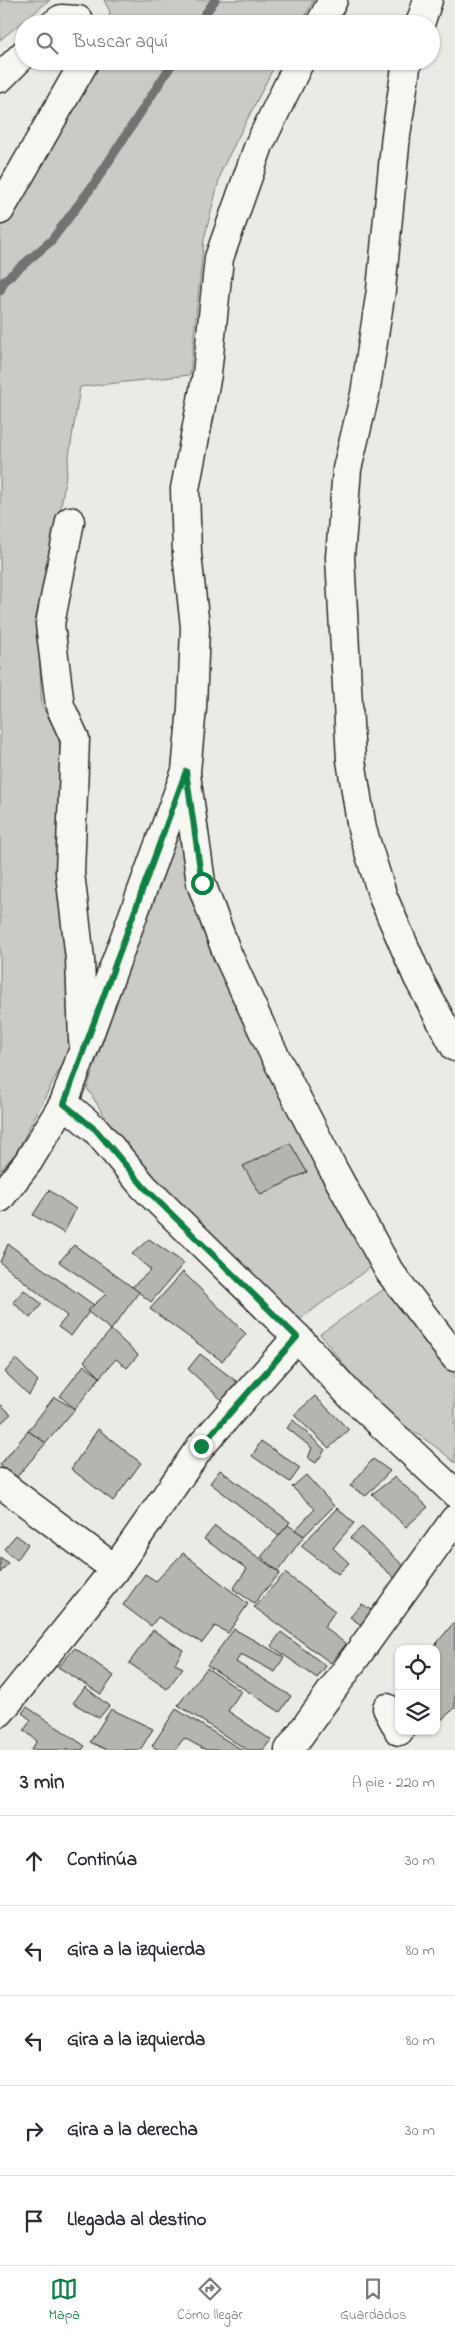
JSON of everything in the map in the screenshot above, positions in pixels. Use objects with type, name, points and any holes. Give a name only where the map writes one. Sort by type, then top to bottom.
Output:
[{"type":"street","points":[[325,15],[333,0]]},
{"type":"street","points":[[423,15],[428,0]]},
{"type":"street","points":[[0,78],[15,63]]},
{"type":"street","points":[[0,210],[80,70]]},
{"type":"street","points":[[296,70],[259,145],[219,258],[207,374],[185,489],[187,554],[194,627],[192,708],[186,771],[202,883],[227,953],[271,1048],[324,1152],[389,1271],[455,1358]]},
{"type":"street","points":[[406,70],[396,135],[382,290],[365,394],[347,469],[340,558],[351,760],[362,829],[383,897],[418,978],[455,1047]]},
{"type":"street","points":[[70,521],[50,624],[60,706],[75,739],[70,873],[80,959],[83,1049]]},
{"type":"street","points":[[0,1198],[28,1162],[64,1104],[83,1049],[107,992],[186,771]]},
{"type":"street","points":[[64,1104],[96,1130],[144,1187],[297,1337],[352,1397],[455,1493]]},
{"type":"street","points":[[0,1712],[114,1569],[201,1446],[297,1337]]},
{"type":"street","points":[[0,1483],[114,1569]]},
{"type":"street","points":[[289,1750],[455,1519]]},
{"type":"street","points":[[403,1735],[413,1750]]},
{"type":"shaded area","points":[[0,0],[50,0],[31,15],[15,15],[15,28],[0,40]]},
{"type":"shaded area","points":[[104,0],[314,0],[305,15],[109,15],[110,12]]},
{"type":"shaded area","points":[[91,70],[272,70],[222,169],[204,239],[190,375],[80,387],[59,519],[37,615],[42,706],[59,737],[73,1029],[67,1055],[16,1153],[0,1171],[0,227],[61,128]]},
{"type":"shaded area","points":[[180,824],[231,990],[300,1138],[373,1265],[299,1320],[190,1211],[143,1168],[119,1139],[87,1088],[170,845]]},
{"type":"shaded area","points":[[387,1287],[455,1376],[455,1463],[399,1421],[371,1397],[320,1334]]},
{"type":"building","points":[[290,1143],[307,1172],[261,1195],[243,1166]]},
{"type":"building","points":[[49,1190],[76,1209],[64,1233],[33,1215]]},
{"type":"building","points":[[149,1239],[184,1263],[151,1302],[132,1287],[151,1270],[132,1254]]},
{"type":"building","points":[[8,1244],[94,1305],[71,1336],[58,1327],[67,1316],[0,1262]]},
{"type":"building","points":[[74,1245],[139,1292],[111,1330],[87,1311],[106,1294],[59,1262]]},
{"type":"building","points":[[183,1272],[246,1334],[222,1361],[150,1309]]},
{"type":"building","points":[[24,1290],[42,1304],[30,1318],[13,1302]]},
{"type":"building","points":[[111,1330],[138,1355],[127,1368],[116,1359],[100,1377],[84,1361]]},
{"type":"building","points":[[200,1354],[240,1384],[224,1402],[188,1369]]},
{"type":"building","points":[[16,1359],[38,1381],[29,1395],[5,1372]]},
{"type":"building","points":[[84,1365],[100,1377],[75,1409],[60,1396]]},
{"type":"building","points":[[315,1396],[349,1430],[329,1448],[294,1415]]},
{"type":"building","points":[[54,1397],[75,1409],[46,1443],[28,1431]]},
{"type":"building","points":[[0,1404],[11,1414],[0,1424]]},
{"type":"building","points":[[293,1420],[325,1450],[316,1463],[308,1458],[312,1448],[287,1428]]},
{"type":"building","points":[[98,1429],[141,1463],[113,1501],[71,1469]]},
{"type":"building","points":[[28,1431],[46,1443],[15,1479],[0,1465]]},
{"type":"building","points":[[261,1441],[300,1468],[290,1482],[252,1456]]},
{"type":"building","points":[[373,1459],[390,1471],[366,1496],[350,1486]]},
{"type":"building","points":[[220,1470],[290,1522],[279,1536],[210,1483]]},
{"type":"building","points":[[306,1475],[334,1506],[304,1536],[295,1530],[315,1509],[292,1487]]},
{"type":"building","points":[[395,1477],[428,1507],[406,1527],[372,1494]]},
{"type":"building","points":[[337,1508],[354,1523],[333,1548],[349,1563],[338,1574],[301,1546]]},
{"type":"building","points":[[288,1525],[304,1536],[278,1571],[261,1557]]},
{"type":"building","points":[[215,1526],[280,1573],[254,1603],[233,1589],[247,1569],[204,1539]]},
{"type":"building","points":[[362,1527],[408,1570],[399,1582],[350,1538]]},
{"type":"building","points":[[16,1535],[28,1544],[17,1560],[4,1549]]},
{"type":"building","points":[[183,1553],[248,1604],[228,1633],[215,1626],[202,1643],[158,1617],[151,1626],[123,1605],[145,1574],[156,1581]]},
{"type":"building","points":[[0,1557],[8,1563],[0,1573]]},
{"type":"building","points":[[285,1573],[335,1611],[324,1627],[346,1644],[331,1663],[254,1607]]},
{"type":"building","points":[[362,1604],[376,1613],[365,1628],[350,1617]]},
{"type":"building","points":[[455,1621],[455,1708],[441,1720],[440,1645],[435,1645]]},
{"type":"building","points":[[234,1629],[284,1657],[275,1672],[241,1654],[236,1662],[291,1696],[280,1712],[207,1665]]},
{"type":"building","points":[[153,1630],[183,1650],[175,1664],[183,1668],[167,1689],[129,1663]]},
{"type":"building","points":[[281,1632],[326,1666],[317,1678],[271,1646]]},
{"type":"building","points":[[75,1648],[114,1676],[101,1694],[58,1667]]},
{"type":"building","points":[[207,1668],[241,1691],[228,1711],[271,1740],[263,1750],[247,1750],[178,1705]]},
{"type":"building","points":[[85,1687],[109,1706],[99,1718],[73,1703]]},
{"type":"building","points":[[27,1707],[85,1746],[82,1750],[31,1750],[37,1741],[24,1730],[31,1720],[22,1713]]},
{"type":"building","points":[[111,1709],[153,1729],[140,1750],[107,1750],[90,1742]]},
{"type":"building","points":[[176,1709],[242,1750],[206,1750],[184,1738],[175,1750],[159,1750],[152,1746]]},
{"type":"waterway","points":[[204,15],[215,0]]},
{"type":"waterway","points":[[0,291],[4,281],[51,241],[94,184],[168,70]]},
{"type":"route","points":[[201,1446],[244,1394],[297,1337],[144,1187],[96,1130],[64,1104],[83,1049],[107,992],[186,771],[202,883]]}]
